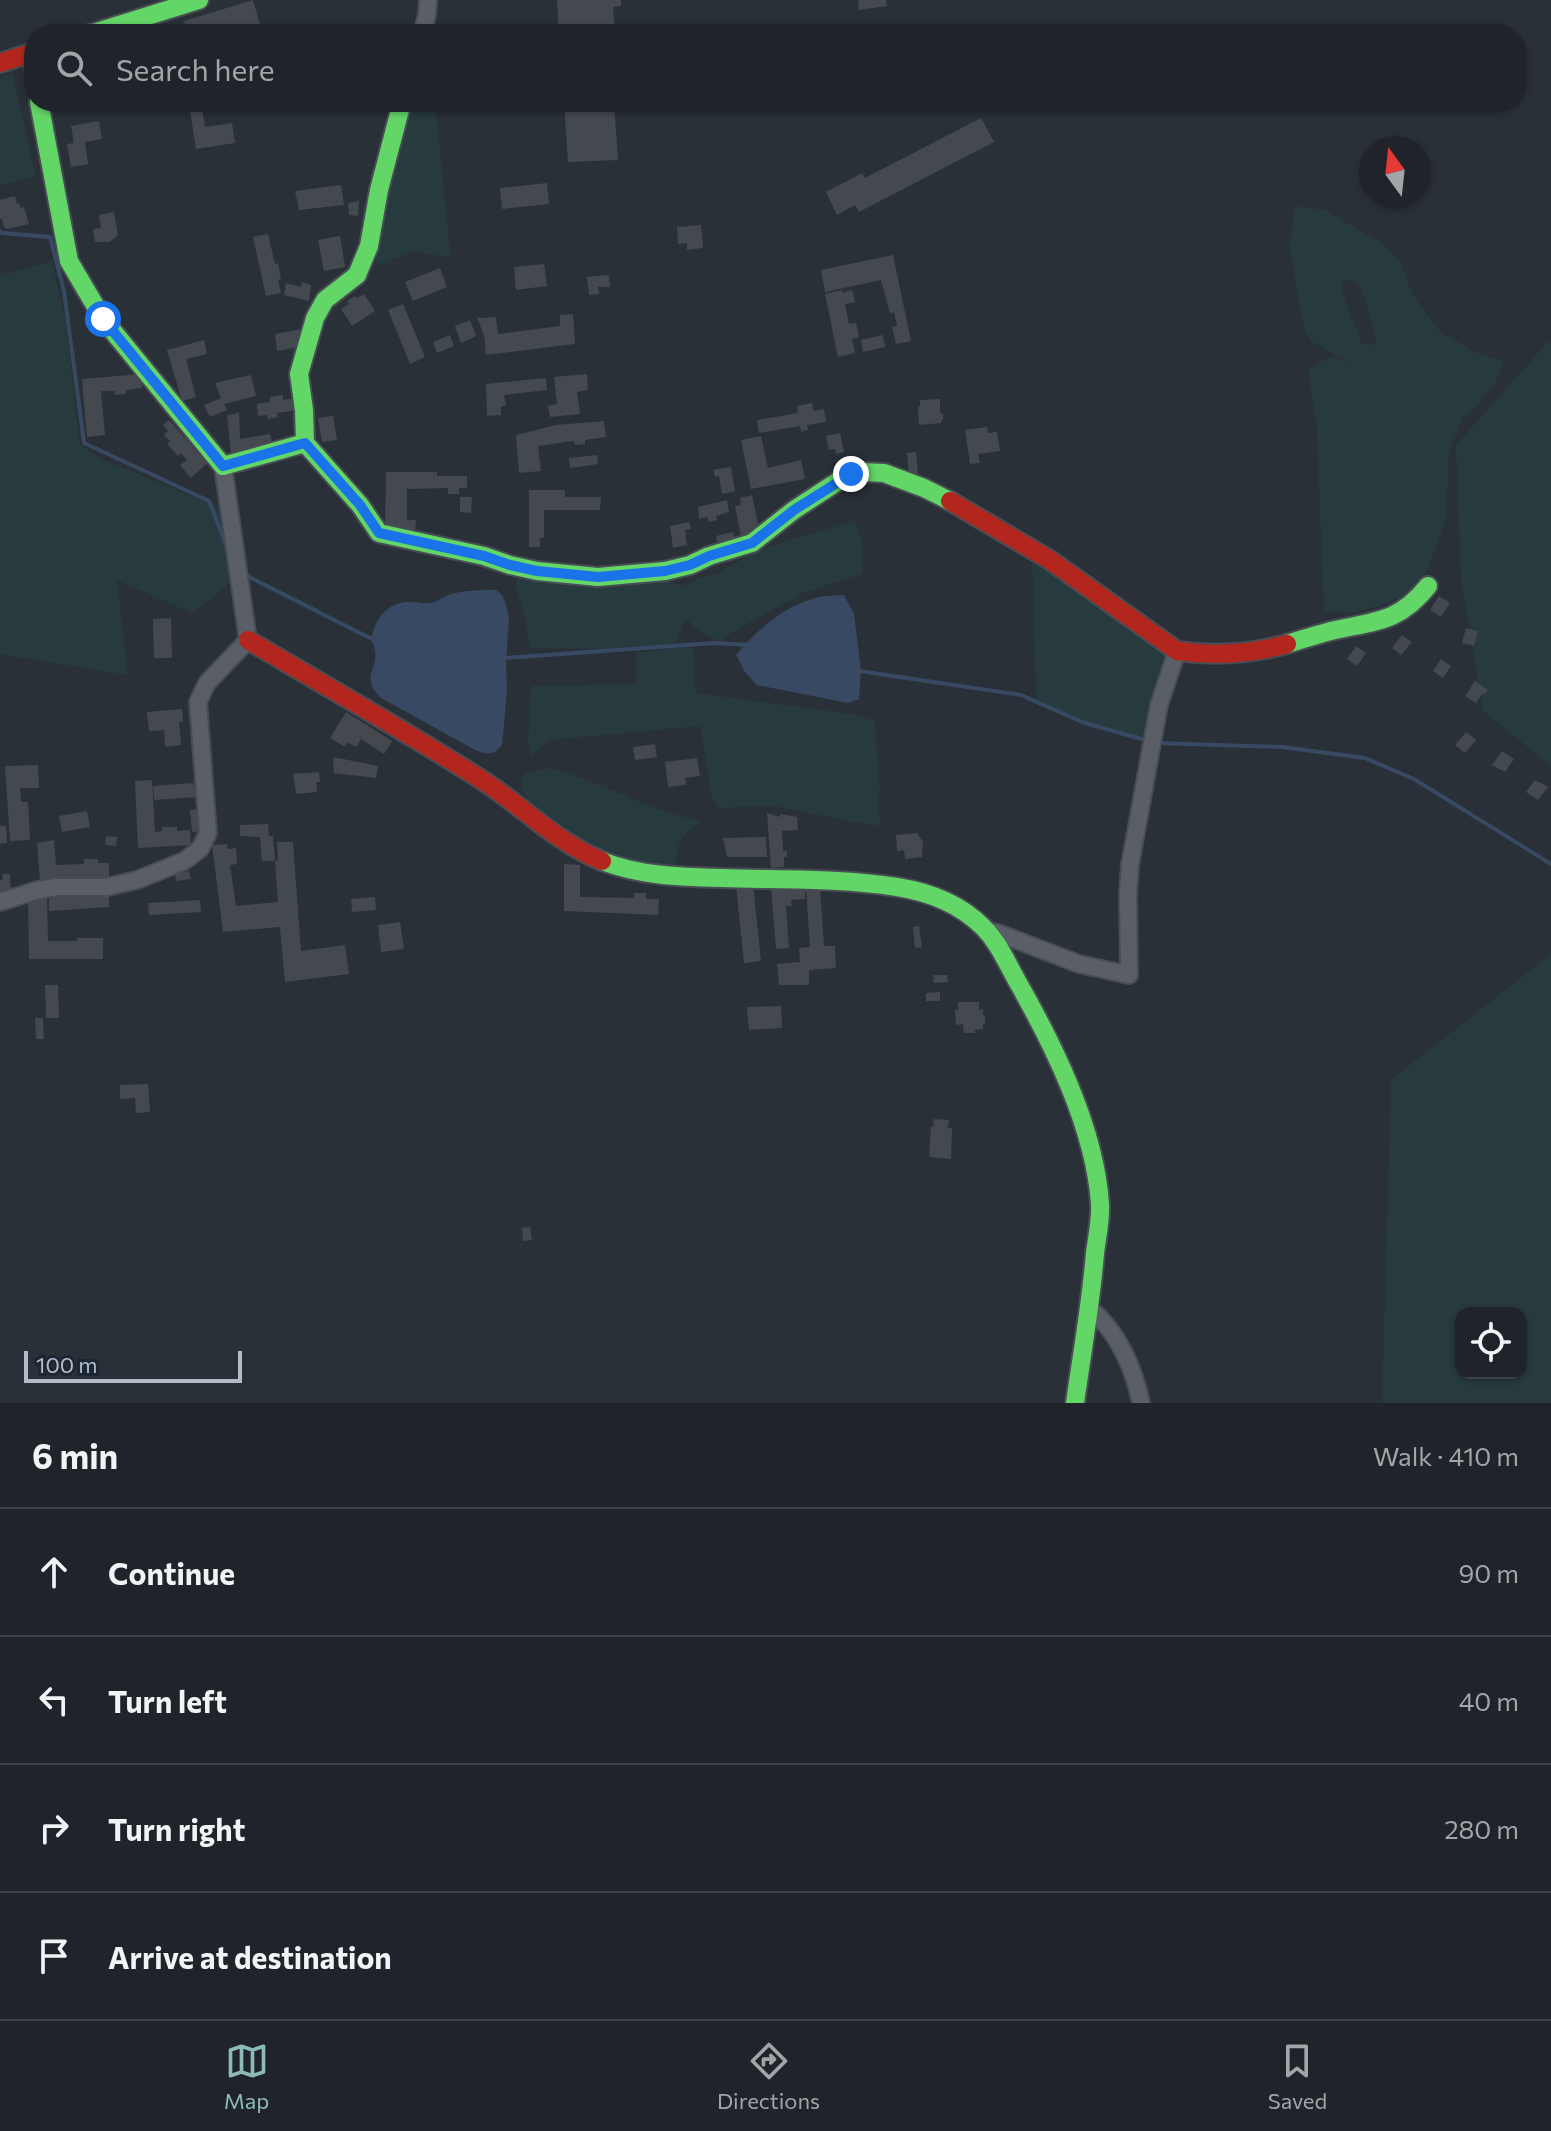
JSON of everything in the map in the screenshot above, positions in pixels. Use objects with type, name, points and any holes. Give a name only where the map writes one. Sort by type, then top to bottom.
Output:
[{"type":"street","points":[[122,24],[199,0]]},
{"type":"street","points":[[425,24],[428,0]]},
{"type":"street","points":[[0,63],[24,55]]},
{"type":"street","points":[[41,112],[69,261],[103,319],[223,466],[248,640]]},
{"type":"street","points":[[399,112],[379,190],[369,246],[357,275],[325,300],[315,318],[299,374],[305,443],[360,505],[379,533],[537,571],[598,577],[665,571],[752,543],[794,510],[843,478],[862,472],[884,473],[924,488],[1027,546],[1177,651],[1210,654],[1258,652],[1331,631],[1378,622],[1399,614],[1428,586]]},
{"type":"street","points":[[223,466],[305,443]]},
{"type":"street","points":[[0,902],[56,887],[107,887],[137,880],[184,861],[200,849],[208,833],[198,702],[207,683],[248,640]]},
{"type":"street","points":[[248,640],[486,783],[554,835],[599,859],[640,872],[683,877],[859,883],[898,888],[938,897],[968,914],[986,931],[1033,1011],[1071,1095],[1093,1158],[1100,1207],[1090,1309],[1075,1403]]},
{"type":"street","points":[[986,931],[1079,964],[1129,975],[1130,865],[1159,705],[1177,651]]},
{"type":"street","points":[[1090,1309],[1103,1319],[1125,1356],[1141,1403]]},
{"type":"green space","points":[[12,73],[36,176],[0,185],[0,77]]},
{"type":"green space","points":[[405,112],[436,112],[451,258],[414,251],[378,265],[375,259]]},
{"type":"green space","points":[[1303,206],[1326,211],[1382,243],[1400,262],[1413,295],[1441,333],[1480,354],[1504,361],[1494,385],[1469,414],[1463,415],[1449,454],[1446,520],[1422,583],[1410,593],[1390,602],[1357,612],[1324,613],[1317,431],[1308,369],[1332,356],[1351,364],[1311,341],[1304,328],[1290,247],[1294,209]],"holes":[[[1343,282],[1358,283],[1365,299],[1377,345],[1362,344],[1343,295]]]},
{"type":"green space","points":[[52,261],[65,318],[80,444],[99,458],[219,507],[233,568],[227,586],[192,613],[117,580],[128,675],[0,654],[0,276]]},
{"type":"green space","points":[[1551,342],[1551,766],[1483,711],[1461,580],[1456,445]]},
{"type":"green space","points":[[853,522],[863,547],[861,574],[803,593],[722,641],[702,633],[687,619],[676,645],[530,648],[516,587],[519,577],[662,576],[685,588],[695,580],[722,571],[751,554]]},
{"type":"green space","points":[[1032,553],[1171,655],[1148,743],[1119,731],[1079,721],[1036,702]]},
{"type":"green space","points":[[691,647],[696,693],[858,715],[875,721],[880,823],[875,826],[774,806],[718,808],[711,794],[700,726],[549,740],[531,756],[528,742],[531,686],[635,684],[636,652]]},
{"type":"green space","points":[[547,768],[701,821],[680,841],[675,870],[603,855],[528,801],[521,777]]},
{"type":"green space","points":[[1551,954],[1551,1403],[1382,1403],[1391,1080]]},
{"type":"water","points":[[496,590],[502,595],[509,619],[507,690],[502,745],[488,753],[477,751],[381,698],[371,682],[375,650],[371,640],[375,625],[394,605],[431,603],[462,592]]},
{"type":"water","points":[[844,595],[854,614],[861,671],[859,699],[848,703],[757,685],[745,672],[736,655],[770,621],[812,599]]},
{"type":"building","points":[[253,0],[260,24],[185,24],[184,21]]},
{"type":"building","points":[[557,0],[621,0],[621,6],[613,7],[614,24],[558,24]]},
{"type":"building","points":[[858,0],[886,0],[887,6],[859,10]]},
{"type":"building","points":[[190,112],[203,112],[205,127],[232,123],[235,143],[196,149]]},
{"type":"building","points":[[565,112],[615,112],[618,160],[568,162]]},
{"type":"building","points":[[981,118],[994,142],[859,212],[855,205],[837,215],[826,192],[862,173],[865,178]]},
{"type":"building","points":[[99,121],[102,139],[85,142],[88,164],[71,167],[67,144],[74,143],[71,126]]},
{"type":"building","points":[[547,183],[549,204],[502,209],[500,188]]},
{"type":"building","points":[[341,185],[344,205],[299,210],[295,191]]},
{"type":"building","points":[[15,196],[17,204],[24,207],[29,224],[7,229],[0,219],[0,200]]},
{"type":"building","points":[[359,201],[358,216],[349,215],[348,203]]},
{"type":"building","points":[[114,212],[118,235],[110,242],[95,242],[93,229],[101,228],[99,215]]},
{"type":"building","points":[[701,225],[703,248],[687,250],[687,243],[678,244],[677,227]]},
{"type":"building","points":[[268,234],[275,264],[278,263],[281,293],[266,296],[253,237]]},
{"type":"building","points":[[340,236],[345,267],[324,271],[318,240]]},
{"type":"building","points":[[893,255],[911,341],[896,344],[892,327],[897,326],[894,312],[890,313],[881,280],[825,292],[821,270]]},
{"type":"building","points":[[544,264],[547,286],[516,290],[514,267]]},
{"type":"building","points":[[440,268],[447,287],[413,301],[405,282]]},
{"type":"building","points":[[609,275],[610,287],[598,287],[599,294],[589,295],[587,277]]},
{"type":"building","points":[[302,282],[311,285],[309,301],[284,295],[286,283],[301,287]]},
{"type":"building","points":[[842,290],[843,293],[852,290],[855,302],[845,304],[849,324],[856,323],[859,337],[852,339],[855,353],[838,357],[825,294]]},
{"type":"building","points":[[364,294],[375,311],[352,326],[341,309],[349,304],[347,301]]},
{"type":"building","points":[[403,304],[425,357],[410,364],[388,310]]},
{"type":"building","points":[[573,314],[575,344],[486,355],[484,335],[477,318],[496,317],[498,334],[560,326],[560,315]]},
{"type":"building","points":[[470,320],[476,336],[461,343],[455,326]]},
{"type":"building","points":[[302,329],[305,346],[277,351],[275,334]]},
{"type":"building","points":[[450,335],[454,346],[437,353],[433,342]]},
{"type":"building","points":[[883,335],[885,347],[863,352],[861,340]]},
{"type":"building","points":[[204,340],[207,354],[186,359],[196,397],[182,401],[167,350]]},
{"type":"building","points":[[141,374],[142,388],[115,395],[115,391],[101,391],[105,435],[87,437],[82,379]]},
{"type":"building","points":[[587,374],[588,390],[577,392],[580,414],[550,417],[548,406],[557,404],[554,377]]},
{"type":"building","points":[[251,375],[256,396],[224,404],[227,410],[210,417],[204,405],[221,398],[215,383]]},
{"type":"building","points":[[546,378],[547,390],[504,395],[506,406],[501,406],[501,415],[487,416],[486,384]]},
{"type":"building","points":[[283,395],[283,400],[296,398],[298,410],[277,413],[278,417],[268,419],[267,415],[258,416],[257,404]]},
{"type":"building","points":[[940,399],[941,423],[919,425],[920,400]]},
{"type":"building","points":[[812,403],[813,411],[824,409],[826,422],[807,425],[808,430],[801,432],[800,426],[759,433],[757,420],[798,413],[797,406]]},
{"type":"building","points":[[239,413],[240,439],[270,434],[273,447],[231,454],[227,415]]},
{"type":"building","points":[[333,416],[337,440],[322,442],[318,418]]},
{"type":"building","points":[[169,420],[207,463],[191,478],[180,465],[187,460],[181,453],[178,456],[167,444],[170,441],[164,435],[168,431],[163,425]]},
{"type":"building","points":[[604,421],[606,437],[585,440],[585,444],[575,445],[574,441],[538,446],[541,471],[519,473],[516,435],[556,425]]},
{"type":"building","points":[[987,427],[988,433],[997,432],[1000,451],[978,454],[980,463],[970,464],[965,430]]},
{"type":"building","points":[[840,433],[844,452],[836,454],[835,449],[829,450],[826,436]]},
{"type":"building","points":[[761,436],[768,468],[801,460],[805,479],[751,489],[741,440]]},
{"type":"building","points":[[916,452],[918,473],[909,474],[907,453]]},
{"type":"building","points":[[597,455],[598,464],[570,468],[569,458]]},
{"type":"building","points":[[731,467],[735,491],[722,494],[719,476],[715,477],[713,470]]},
{"type":"building","points":[[386,472],[437,472],[437,476],[467,476],[467,488],[459,488],[459,494],[448,494],[448,488],[407,489],[407,520],[416,520],[415,531],[385,530]]},
{"type":"building","points":[[529,490],[565,490],[565,497],[601,497],[600,510],[544,510],[544,538],[540,538],[540,547],[529,547]]},
{"type":"building","points":[[752,495],[759,529],[741,537],[735,506],[741,505],[740,498]]},
{"type":"building","points":[[460,497],[472,497],[471,513],[460,512]]},
{"type":"building","points":[[727,500],[729,512],[709,522],[707,517],[699,519],[698,507]]},
{"type":"building","points":[[689,522],[691,529],[685,530],[687,545],[673,548],[670,526]]},
{"type":"building","points":[[733,532],[736,544],[718,547],[716,536]]},
{"type":"building","points":[[1439,596],[1450,603],[1441,617],[1430,610]]},
{"type":"building","points":[[171,618],[172,658],[154,658],[153,619]]},
{"type":"building","points":[[1466,628],[1478,631],[1474,646],[1462,643]]},
{"type":"building","points":[[1402,635],[1412,642],[1401,655],[1392,648]]},
{"type":"building","points":[[1356,646],[1366,653],[1357,666],[1347,659]]},
{"type":"building","points":[[1441,659],[1451,666],[1443,678],[1433,671]]},
{"type":"building","points":[[1475,681],[1488,690],[1476,703],[1465,696]]},
{"type":"building","points":[[182,709],[183,721],[179,722],[181,745],[165,747],[164,730],[149,731],[147,712]]},
{"type":"building","points":[[346,712],[392,741],[384,754],[361,739],[356,747],[347,742],[345,747],[330,738]]},
{"type":"building","points":[[1466,732],[1476,740],[1465,753],[1455,745]]},
{"type":"building","points":[[655,744],[657,757],[635,760],[633,747]]},
{"type":"building","points":[[1502,751],[1514,759],[1505,772],[1492,765]]},
{"type":"building","points":[[333,757],[378,766],[376,778],[334,773]]},
{"type":"building","points":[[697,758],[700,776],[685,778],[686,785],[668,787],[665,762]]},
{"type":"building","points":[[38,765],[39,788],[20,788],[21,802],[28,802],[30,840],[10,841],[5,766]]},
{"type":"building","points":[[319,772],[317,792],[296,794],[293,774]]},
{"type":"building","points":[[152,780],[155,832],[162,831],[162,827],[190,830],[191,845],[138,848],[135,781]]},
{"type":"building","points":[[1535,780],[1548,787],[1538,800],[1526,792]]},
{"type":"building","points":[[193,783],[197,797],[154,800],[153,786]]},
{"type":"building","points":[[201,809],[202,831],[192,832],[190,810]]},
{"type":"building","points":[[87,811],[90,827],[62,832],[59,816]]},
{"type":"building","points":[[767,813],[797,817],[798,830],[782,831],[783,851],[787,851],[784,867],[771,868]]},
{"type":"building","points":[[268,824],[269,836],[273,836],[275,861],[262,861],[260,837],[240,836],[240,825]]},
{"type":"building","points":[[0,826],[6,826],[7,843],[0,844]]},
{"type":"building","points":[[917,833],[923,842],[922,857],[905,859],[904,850],[897,851],[896,835]]},
{"type":"building","points":[[106,836],[117,837],[116,846],[105,845]]},
{"type":"building","points":[[766,837],[767,857],[727,857],[723,838]]},
{"type":"building","points":[[54,840],[56,865],[84,864],[84,859],[98,859],[98,863],[109,863],[109,881],[40,882],[37,843]]},
{"type":"building","points":[[277,842],[293,842],[301,951],[345,945],[349,974],[285,982],[280,927],[223,932],[212,845],[227,844],[228,849],[236,848],[237,864],[230,865],[236,906],[278,902],[275,861],[278,860]]},
{"type":"building","points":[[564,864],[580,865],[580,897],[634,898],[634,893],[646,893],[646,899],[659,899],[658,915],[564,911]]},
{"type":"building","points":[[189,871],[191,879],[176,881],[175,873]]},
{"type":"building","points":[[2,874],[10,874],[11,894],[0,894]]},
{"type":"building","points":[[753,884],[761,961],[744,963],[736,885]]},
{"type":"building","points":[[771,886],[805,888],[805,899],[791,900],[792,906],[786,906],[789,948],[776,949]]},
{"type":"building","points":[[806,888],[820,888],[824,946],[835,946],[836,968],[809,970],[809,985],[779,985],[777,964],[800,962],[799,948],[810,947]]},
{"type":"building","points":[[49,894],[109,895],[109,907],[49,911]]},
{"type":"building","points":[[375,897],[376,910],[352,912],[351,899]]},
{"type":"building","points":[[47,898],[48,941],[103,938],[103,959],[29,959],[28,899]]},
{"type":"building","points":[[200,900],[201,912],[149,915],[148,903]]},
{"type":"building","points":[[400,922],[404,949],[381,952],[378,925]]},
{"type":"building","points":[[919,926],[922,947],[915,948],[913,927]]},
{"type":"building","points":[[933,975],[947,975],[948,982],[934,983]]},
{"type":"building","points":[[45,985],[58,985],[59,1018],[46,1018]]},
{"type":"building","points":[[940,992],[940,1001],[926,1001],[926,993]]},
{"type":"building","points":[[958,1002],[979,1002],[979,1010],[983,1009],[985,1015],[983,1029],[964,1033],[963,1024],[956,1025]]},
{"type":"building","points":[[781,1006],[782,1028],[749,1030],[747,1007]]},
{"type":"building","points":[[35,1018],[43,1018],[44,1039],[36,1039]]},
{"type":"building","points":[[148,1084],[150,1112],[136,1113],[135,1098],[120,1099],[120,1085]]},
{"type":"building","points":[[934,1119],[949,1120],[948,1128],[952,1128],[951,1159],[929,1157]]},
{"type":"building","points":[[530,1227],[532,1240],[523,1241],[522,1228]]},
{"type":"waterway","points":[[0,231],[50,237],[64,291],[84,443],[209,501],[228,550]]},
{"type":"waterway","points":[[244,573],[374,640]]},
{"type":"waterway","points":[[503,658],[715,643],[750,645]]},
{"type":"waterway","points":[[859,671],[1021,695],[1082,722],[1148,741]]},
{"type":"waterway","points":[[1156,743],[1282,747],[1365,758],[1414,779],[1551,864]]},
{"type":"traffic: fast","points":[[122,24],[199,0]]},
{"type":"traffic: fast","points":[[41,112],[69,261],[103,319],[223,466],[305,443],[299,374],[315,318],[325,300],[357,275],[369,246],[379,190],[399,112]]},
{"type":"traffic: fast","points":[[305,443],[360,505],[379,533],[537,571],[598,577],[665,571],[752,543],[794,510],[843,478],[862,472],[884,473],[950,501]]},
{"type":"traffic: fast","points":[[1287,644],[1386,618],[1407,607],[1428,586]]},
{"type":"traffic: fast","points":[[602,861],[661,875],[831,881],[909,889],[954,906],[988,933],[1058,1059],[1081,1117],[1096,1175],[1099,1222],[1075,1403]]},
{"type":"traffic: jam","points":[[0,63],[24,55]]},
{"type":"traffic: jam","points":[[950,501],[1050,560],[1177,651],[1232,653],[1287,644]]},
{"type":"traffic: jam","points":[[248,640],[456,763],[556,835],[602,861]]},
{"type":"route","points":[[103,319],[223,466],[305,443],[360,505],[379,533],[537,571],[598,577],[665,571],[690,565],[752,543],[794,510],[851,474]]}]
